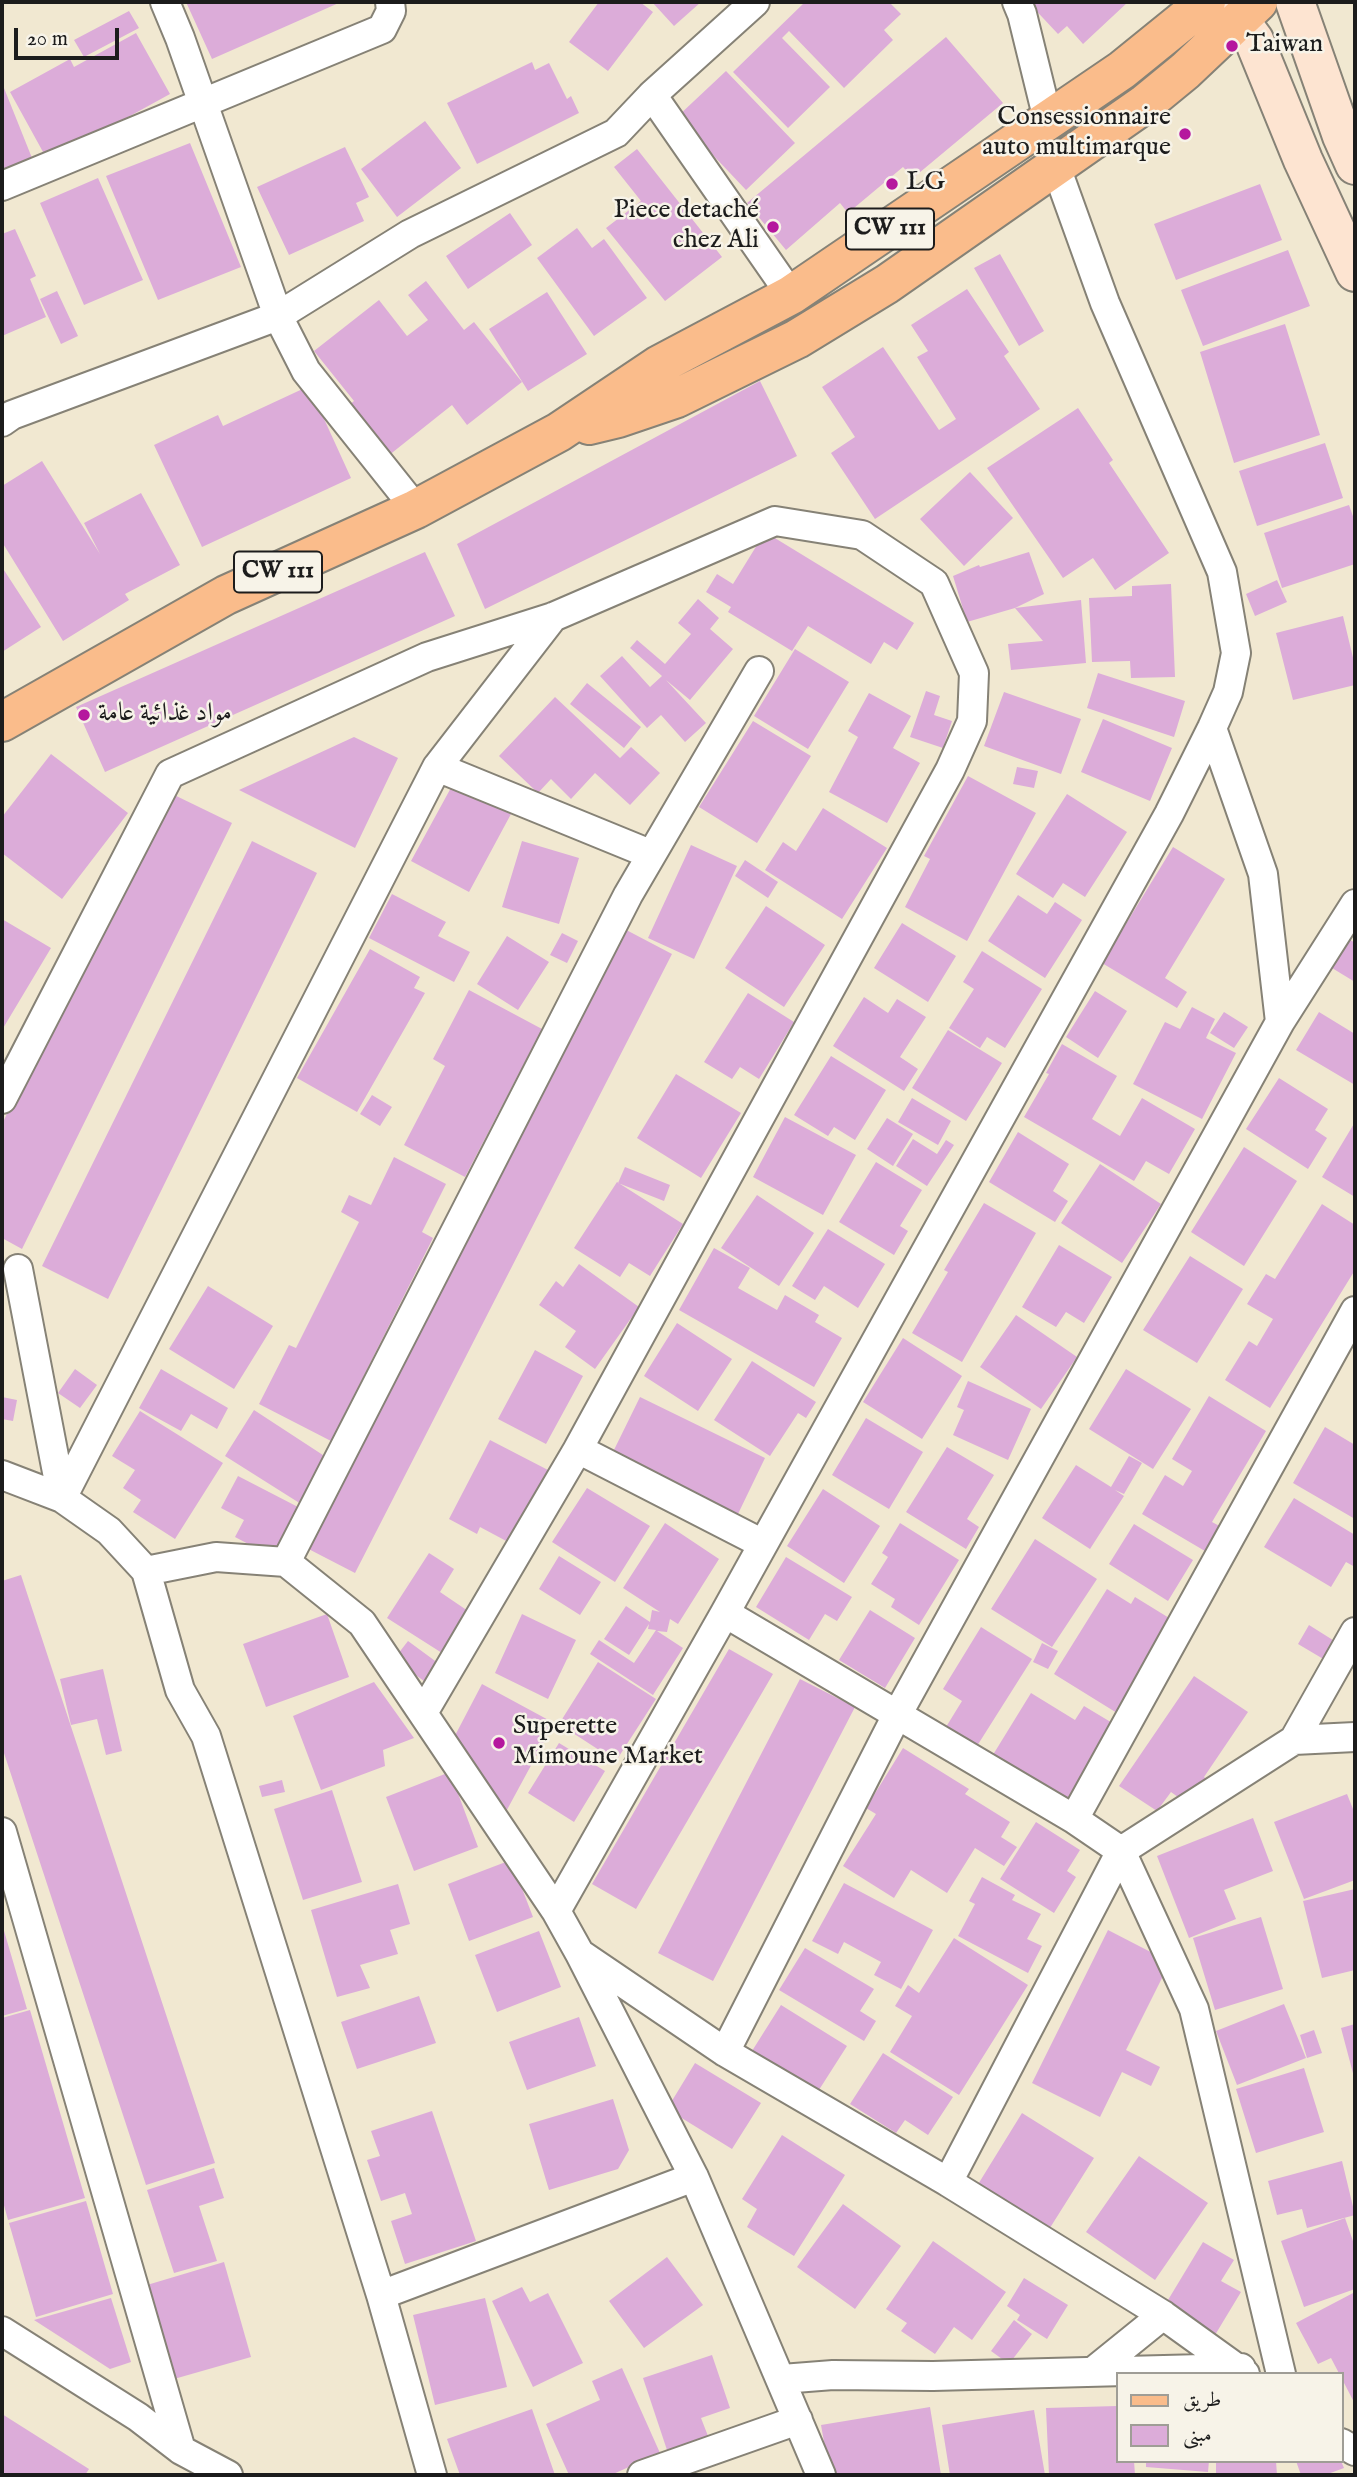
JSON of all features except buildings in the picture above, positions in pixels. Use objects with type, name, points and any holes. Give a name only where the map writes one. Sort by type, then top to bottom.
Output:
[{"type":"main road","name":"CW 111","points":[[2,722],[226,595],[416,509],[559,432],[659,365],[791,295],[1122,71],[1206,2]]},
{"type":"main road","points":[[1295,2],[1342,136],[1355,165]]},
{"type":"main road","points":[[559,432],[618,418],[677,398],[797,339],[887,284],[1146,103],[1185,71],[1241,8],[1303,160],[1355,272]]},
{"type":"street","points":[[166,2],[278,316],[306,371],[416,509]]},
{"type":"street","points":[[2,186],[382,29],[391,11],[390,2]]},
{"type":"street","points":[[2,422],[12,415],[278,316],[410,234],[616,133],[652,95],[755,2]]},
{"type":"street","points":[[1017,2],[1048,120]]},
{"type":"street","points":[[652,95],[791,295]]},
{"type":"street","points":[[556,1911],[725,1613],[1169,814],[1227,692],[1236,653],[1222,572],[1105,303],[1056,167]]},
{"type":"street","points":[[2,1099],[170,774],[428,657],[554,617],[775,521],[862,535],[934,583],[974,673],[972,721],[950,771],[578,1449],[423,1713]]},
{"type":"street","points":[[62,1498],[437,767],[554,617]]},
{"type":"street","points":[[286,1562],[650,854],[759,671]]},
{"type":"street","points":[[1212,728],[1263,874],[1280,1023]]},
{"type":"street","points":[[437,767],[650,854]]},
{"type":"street","points":[[725,2052],[897,1716],[1280,1023],[1355,904]]},
{"type":"street","points":[[18,1269],[62,1498]]},
{"type":"street","points":[[1074,1819],[1355,1311]]},
{"type":"street","points":[[578,1449],[763,1544]]},
{"type":"street","points":[[2,1475],[62,1498],[108,1531],[146,1571],[180,1690],[206,1736],[381,2295],[432,2475]]},
{"type":"street","points":[[146,1571],[216,1557],[286,1562],[362,1623],[556,1911],[580,1954],[694,2177],[821,2475]]},
{"type":"street","points":[[725,1613],[1074,1819],[1121,1851],[1194,2009],[1281,2372]]},
{"type":"street","points":[[948,2182],[1121,1851],[1294,1740],[1355,1632]]},
{"type":"street","points":[[1294,1740],[1355,1737]]},
{"type":"street","points":[[2,1832],[181,2450]]},
{"type":"street","points":[[580,1954],[725,2052],[948,2182],[1163,2315],[1247,2371]]},
{"type":"street","points":[[381,2295],[694,2177]]},
{"type":"street","points":[[1095,2370],[1163,2315]]},
{"type":"street","points":[[2,2330],[138,2417],[181,2450],[229,2475]]},
{"type":"street","points":[[782,2379],[833,2375],[933,2376],[1095,2370],[1247,2371]]},
{"type":"street","points":[[642,2475],[798,2420]]},
{"type":"place","name":"Taiwan","points":[[1232,46]]},
{"type":"place","name":"Consessionnaire auto multimarque","points":[[1185,134]]},
{"type":"place","name":"LG","points":[[892,184]]},
{"type":"place","name":"Piece detaché chez Ali","points":[[773,227]]},
{"type":"place","name":"مواد غذائية عامة","points":[[84,715]]},
{"type":"place","name":"Superette Mimoune Market","points":[[499,1743]]}]
